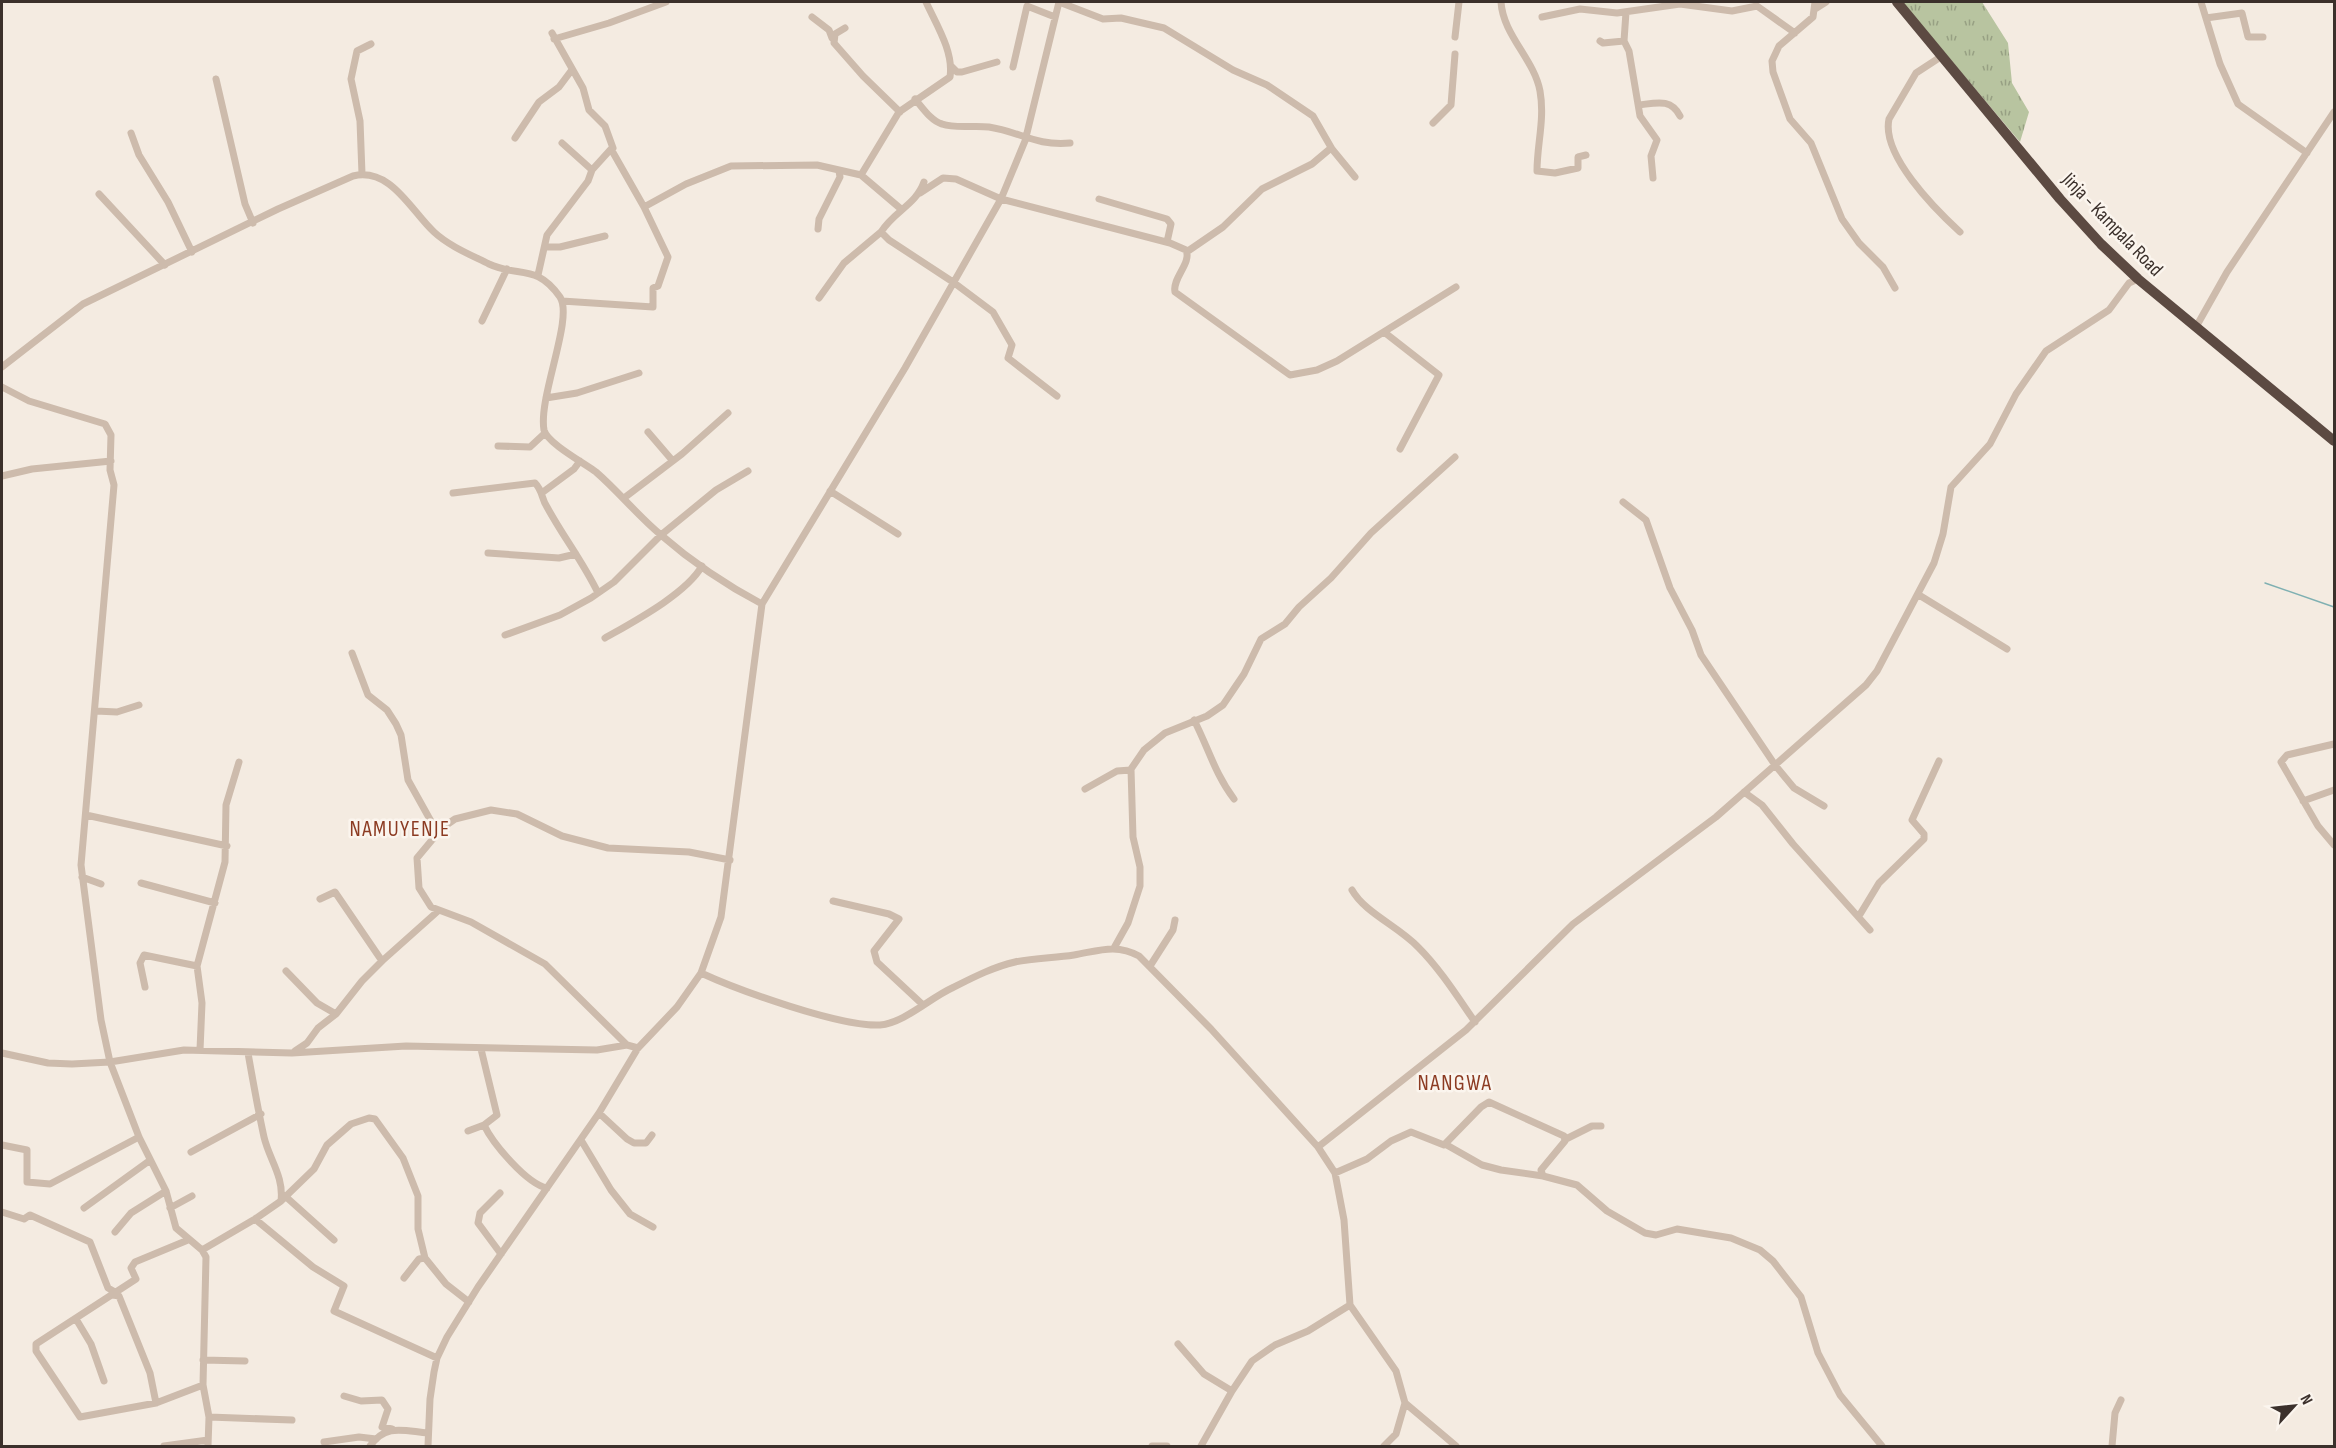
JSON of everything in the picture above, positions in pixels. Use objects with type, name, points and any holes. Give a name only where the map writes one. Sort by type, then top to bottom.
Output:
[{"type":"highway","name":"Jinja - Kampala Road","points":[[1897,2],[2078,219],[2138,279],[2334,441]]},
{"type":"street","points":[[562,301],[653,307],[653,288],[658,286],[668,257],[613,148],[605,126],[590,110],[583,88],[553,36],[609,23],[666,2]]},
{"type":"street","points":[[861,175],[872,153],[900,112],[915,99],[948,80],[951,66],[944,43],[926,2]]},
{"type":"street","points":[[428,1446],[437,1358],[468,1302],[581,1140],[638,1048],[677,1007],[701,973],[721,916],[762,604],[904,369],[1001,199],[1026,136],[1059,2],[1103,20],[1121,18],[1164,28],[1233,70],[1267,85],[1307,111],[1315,119],[1331,148],[1355,177]]},
{"type":"street","points":[[1455,37],[1459,2]]},
{"type":"street","points":[[1501,2],[1508,23],[1535,76],[1540,91],[1543,131],[1537,171],[1555,173],[1578,168],[1578,157],[1586,155]]},
{"type":"street","points":[[1826,2],[1815,5],[1813,17],[1779,46],[1772,61],[1773,72],[1790,119],[1811,143],[1842,219],[1858,243],[1883,267],[1895,288]]},
{"type":"street","points":[[2201,2],[2226,80],[2238,104],[2307,153]]},
{"type":"street","points":[[1542,17],[1580,9],[1607,14],[1680,4],[1732,11],[1757,6],[1795,33]]},
{"type":"street","points":[[1013,67],[1027,6],[1055,16]]},
{"type":"street","points":[[1626,12],[1624,41],[1629,51],[1640,116],[1657,140],[1652,156],[1653,178]]},
{"type":"street","points":[[2206,18],[2241,13],[2248,37],[2263,37]]},
{"type":"street","points":[[812,16],[829,30],[834,43],[863,76],[900,112]]},
{"type":"street","points":[[832,38],[845,28]]},
{"type":"street","points":[[1600,41],[1603,43],[1624,41]]},
{"type":"street","points":[[362,174],[360,121],[351,79],[355,55],[371,44]]},
{"type":"street","points":[[1433,123],[1451,105],[1455,54]]},
{"type":"street","points":[[1941,56],[1916,73],[1889,119],[1887,127],[1894,148],[1922,194],[1960,232]]},
{"type":"street","points":[[951,66],[962,72],[997,62]]},
{"type":"street","points":[[515,138],[539,102],[559,87],[572,71]]},
{"type":"street","points":[[216,79],[245,204],[253,223]]},
{"type":"street","points":[[915,99],[942,125],[984,126],[1026,136],[1035,142],[1070,143]]},
{"type":"street","points":[[1639,105],[1660,101],[1669,104],[1680,116]]},
{"type":"street","points":[[2196,327],[2227,272],[2334,112]]},
{"type":"street","points":[[130,133],[139,155],[168,202],[192,252]]},
{"type":"street","points":[[562,143],[592,170]]},
{"type":"street","points":[[538,275],[547,235],[588,181],[592,170],[613,148]]},
{"type":"street","points":[[1188,251],[1223,227],[1262,189],[1312,164],[1331,148]]},
{"type":"street","points":[[644,207],[686,184],[731,166],[817,165],[861,175],[901,209]]},
{"type":"street","points":[[818,229],[819,219],[840,177],[839,171]]},
{"type":"street","points":[[2,367],[83,304],[319,190],[362,174],[383,179],[391,185],[445,240],[490,264],[507,270],[538,275],[562,301],[563,316],[546,398],[545,433],[530,447],[498,446]]},
{"type":"street","points":[[819,298],[844,263],[881,232],[901,209],[943,178],[956,179],[1001,199],[1167,242],[1188,251]]},
{"type":"street","points":[[920,193],[924,182]]},
{"type":"street","points":[[99,195],[165,265]]},
{"type":"street","points":[[1099,199],[1167,219],[1171,224],[1167,242]]},
{"type":"street","points":[[881,232],[889,240],[953,282],[995,314],[1012,345],[1008,358],[1057,396]]},
{"type":"street","points":[[545,247],[560,247],[605,236]]},
{"type":"street","points":[[1188,251],[1188,256],[1174,286],[1178,294],[1290,375],[1317,370],[1384,332],[1456,286]]},
{"type":"street","points":[[482,321],[507,270]]},
{"type":"street","points":[[1318,1147],[1475,1022],[1573,924],[1716,818],[1866,685],[1878,671],[1919,595],[1940,546],[1951,487],[1990,444],[2016,394],[2046,351],[2109,310],[2129,283],[2138,279]]},
{"type":"street","points":[[1384,332],[1439,375],[1400,449]]},
{"type":"street","points":[[546,398],[577,393],[639,373]]},
{"type":"street","points":[[2,387],[29,401],[105,424],[111,435],[114,485],[82,877],[102,1030],[110,1062],[149,1161],[166,1191],[176,1228],[202,1250],[206,1257],[203,1385],[209,1417],[208,1443],[164,1446]]},
{"type":"street","points":[[624,498],[728,413]]},
{"type":"street","points":[[648,432],[672,460]]},
{"type":"street","points":[[545,433],[624,498],[661,535],[725,583],[762,604]]},
{"type":"street","points":[[1114,948],[1128,923],[1140,886],[1140,867],[1133,837],[1131,770],[1136,759],[1170,730],[1216,711],[1223,705],[1244,674],[1261,639],[1285,624],[1295,610],[1331,578],[1371,533],[1455,457]]},
{"type":"street","points":[[2,476],[32,470],[111,461]]},
{"type":"street","points":[[543,492],[574,469],[580,461]]},
{"type":"street","points":[[505,635],[560,615],[598,593],[614,582],[661,535],[716,490],[748,471]]},
{"type":"street","points":[[453,493],[535,483],[543,492],[546,505],[583,562],[598,593]]},
{"type":"street","points":[[830,490],[898,534]]},
{"type":"street","points":[[1623,502],[1646,520],[1670,588],[1692,630],[1701,655],[1775,765],[1794,788],[1824,806]]},
{"type":"street","points":[[488,553],[559,558],[576,554]]},
{"type":"street","points":[[605,638],[658,606],[692,579],[702,566]]},
{"type":"street","points":[[1919,595],[2007,649]]},
{"type":"street","points":[[351,653],[368,695],[387,711],[396,724],[401,735],[408,780],[437,832]]},
{"type":"street","points":[[96,711],[117,712],[139,705]]},
{"type":"street","points":[[1194,720],[1210,750],[1214,769],[1234,799]]},
{"type":"street","points":[[2334,744],[2287,755],[2281,764],[2318,826],[2334,845]]},
{"type":"street","points":[[1859,916],[1879,884],[1924,839],[1924,834],[1912,819],[1939,761]]},
{"type":"street","points":[[200,1050],[202,1003],[197,966],[227,846],[226,806],[238,762]]},
{"type":"street","points":[[1085,789],[1117,771],[1131,770]]},
{"type":"street","points":[[2303,801],[2334,790]]},
{"type":"street","points":[[1744,792],[1762,805],[1793,844],[1870,930]]},
{"type":"street","points":[[627,1045],[545,964],[471,922],[438,911],[422,895],[417,877],[417,858],[437,832],[455,819],[491,810],[517,814],[562,836],[608,848],[689,852],[730,860]]},
{"type":"street","points":[[86,816],[227,846]]},
{"type":"street","points":[[82,877],[101,884]]},
{"type":"street","points":[[141,883],[214,903]]},
{"type":"street","points":[[1352,890],[1363,907],[1384,918],[1420,948],[1439,970],[1475,1022]]},
{"type":"street","points":[[320,899],[335,892],[382,961]]},
{"type":"street","points":[[833,901],[889,914],[899,919],[874,951],[877,962],[922,1004]]},
{"type":"street","points":[[292,1053],[307,1043],[318,1028],[336,1014],[362,981],[438,911]]},
{"type":"street","points":[[1150,966],[1173,930],[1175,920]]},
{"type":"street","points":[[701,973],[775,1000],[839,1019],[869,1024],[890,1023],[952,988],[1005,965],[1098,948],[1114,948],[1133,953],[1150,966],[1318,1147],[1335,1173],[1344,1220],[1350,1305],[1396,1371],[1405,1403],[1396,1434],[1384,1446]]},
{"type":"street","points":[[145,987],[140,963],[144,955],[197,966]]},
{"type":"street","points":[[286,971],[317,1003],[336,1014]]},
{"type":"street","points":[[2,1053],[48,1063],[110,1062],[172,1051],[200,1050],[292,1053],[406,1046],[597,1050],[627,1045],[638,1048]]},
{"type":"street","points":[[468,1131],[484,1125],[497,1116],[481,1049]]},
{"type":"street","points":[[248,1053],[264,1140],[274,1160],[283,1198],[334,1240]]},
{"type":"street","points":[[1445,1144],[1481,1107],[1489,1102],[1566,1139]]},
{"type":"street","points":[[599,1113],[634,1143],[646,1143],[652,1135]]},
{"type":"street","points":[[191,1152],[261,1114]]},
{"type":"street","points":[[202,1250],[255,1220],[283,1198],[314,1169],[327,1145],[351,1124],[369,1118],[375,1119],[403,1158],[417,1196],[418,1229],[425,1258],[446,1284],[468,1302]]},
{"type":"street","points":[[484,1125],[490,1139],[528,1179],[537,1186],[547,1188]]},
{"type":"street","points":[[1543,1176],[1541,1170],[1566,1139],[1592,1126],[1601,1126]]},
{"type":"street","points":[[1335,1173],[1367,1159],[1391,1141],[1411,1132],[1439,1144],[1445,1144],[1482,1165],[1543,1176],[1581,1187],[1607,1211],[1645,1233],[1656,1235],[1677,1229],[1731,1238],[1754,1247],[1768,1256],[1789,1280],[1805,1305],[1818,1353],[1840,1395],[1882,1446]]},
{"type":"street","points":[[2,1145],[27,1150],[27,1182],[51,1184],[139,1137]]},
{"type":"street","points":[[581,1140],[611,1190],[630,1214],[653,1227]]},
{"type":"street","points":[[84,1208],[149,1161]]},
{"type":"street","points":[[115,1232],[131,1213],[166,1191]]},
{"type":"street","points":[[500,1193],[480,1213],[478,1223],[501,1254]]},
{"type":"street","points":[[170,1208],[192,1196]]},
{"type":"street","points":[[2,1212],[24,1219],[30,1215],[43,1219],[90,1242],[108,1288],[119,1296],[150,1372],[156,1403]]},
{"type":"street","points":[[255,1220],[313,1267],[344,1286],[334,1311],[437,1358]]},
{"type":"street","points":[[189,1240],[135,1262],[130,1268],[136,1279],[36,1344],[36,1351],[47,1371],[80,1417],[156,1403],[203,1385]]},
{"type":"street","points":[[404,1278],[419,1259],[425,1258]]},
{"type":"street","points":[[1201,1446],[1232,1391],[1259,1355],[1308,1331],[1350,1305]]},
{"type":"street","points":[[76,1319],[91,1344],[104,1382]]},
{"type":"street","points":[[1178,1344],[1204,1374],[1232,1391]]},
{"type":"street","points":[[203,1360],[244,1360]]},
{"type":"street","points":[[344,1396],[362,1401],[382,1400],[388,1409],[382,1427],[428,1433]]},
{"type":"street","points":[[2112,1446],[2115,1413],[2121,1400]]},
{"type":"street","points":[[1405,1403],[1456,1446]]},
{"type":"street","points":[[209,1417],[292,1420]]},
{"type":"street","points":[[370,1446],[376,1439],[392,1429]]},
{"type":"street","points":[[324,1442],[359,1437],[376,1439]]},
{"type":"street","points":[[1152,1446],[1167,1446]]},
{"type":"green space","points":[[1902,2],[1982,2],[2008,43],[2012,83],[2029,112],[2020,142]]},
{"type":"waterway","points":[[2265,583],[2334,607]]},
{"type":"district","name":"NAMUYENJE","points":[[400,828]]},
{"type":"district","name":"NANGWA","points":[[1455,1082]]}]
